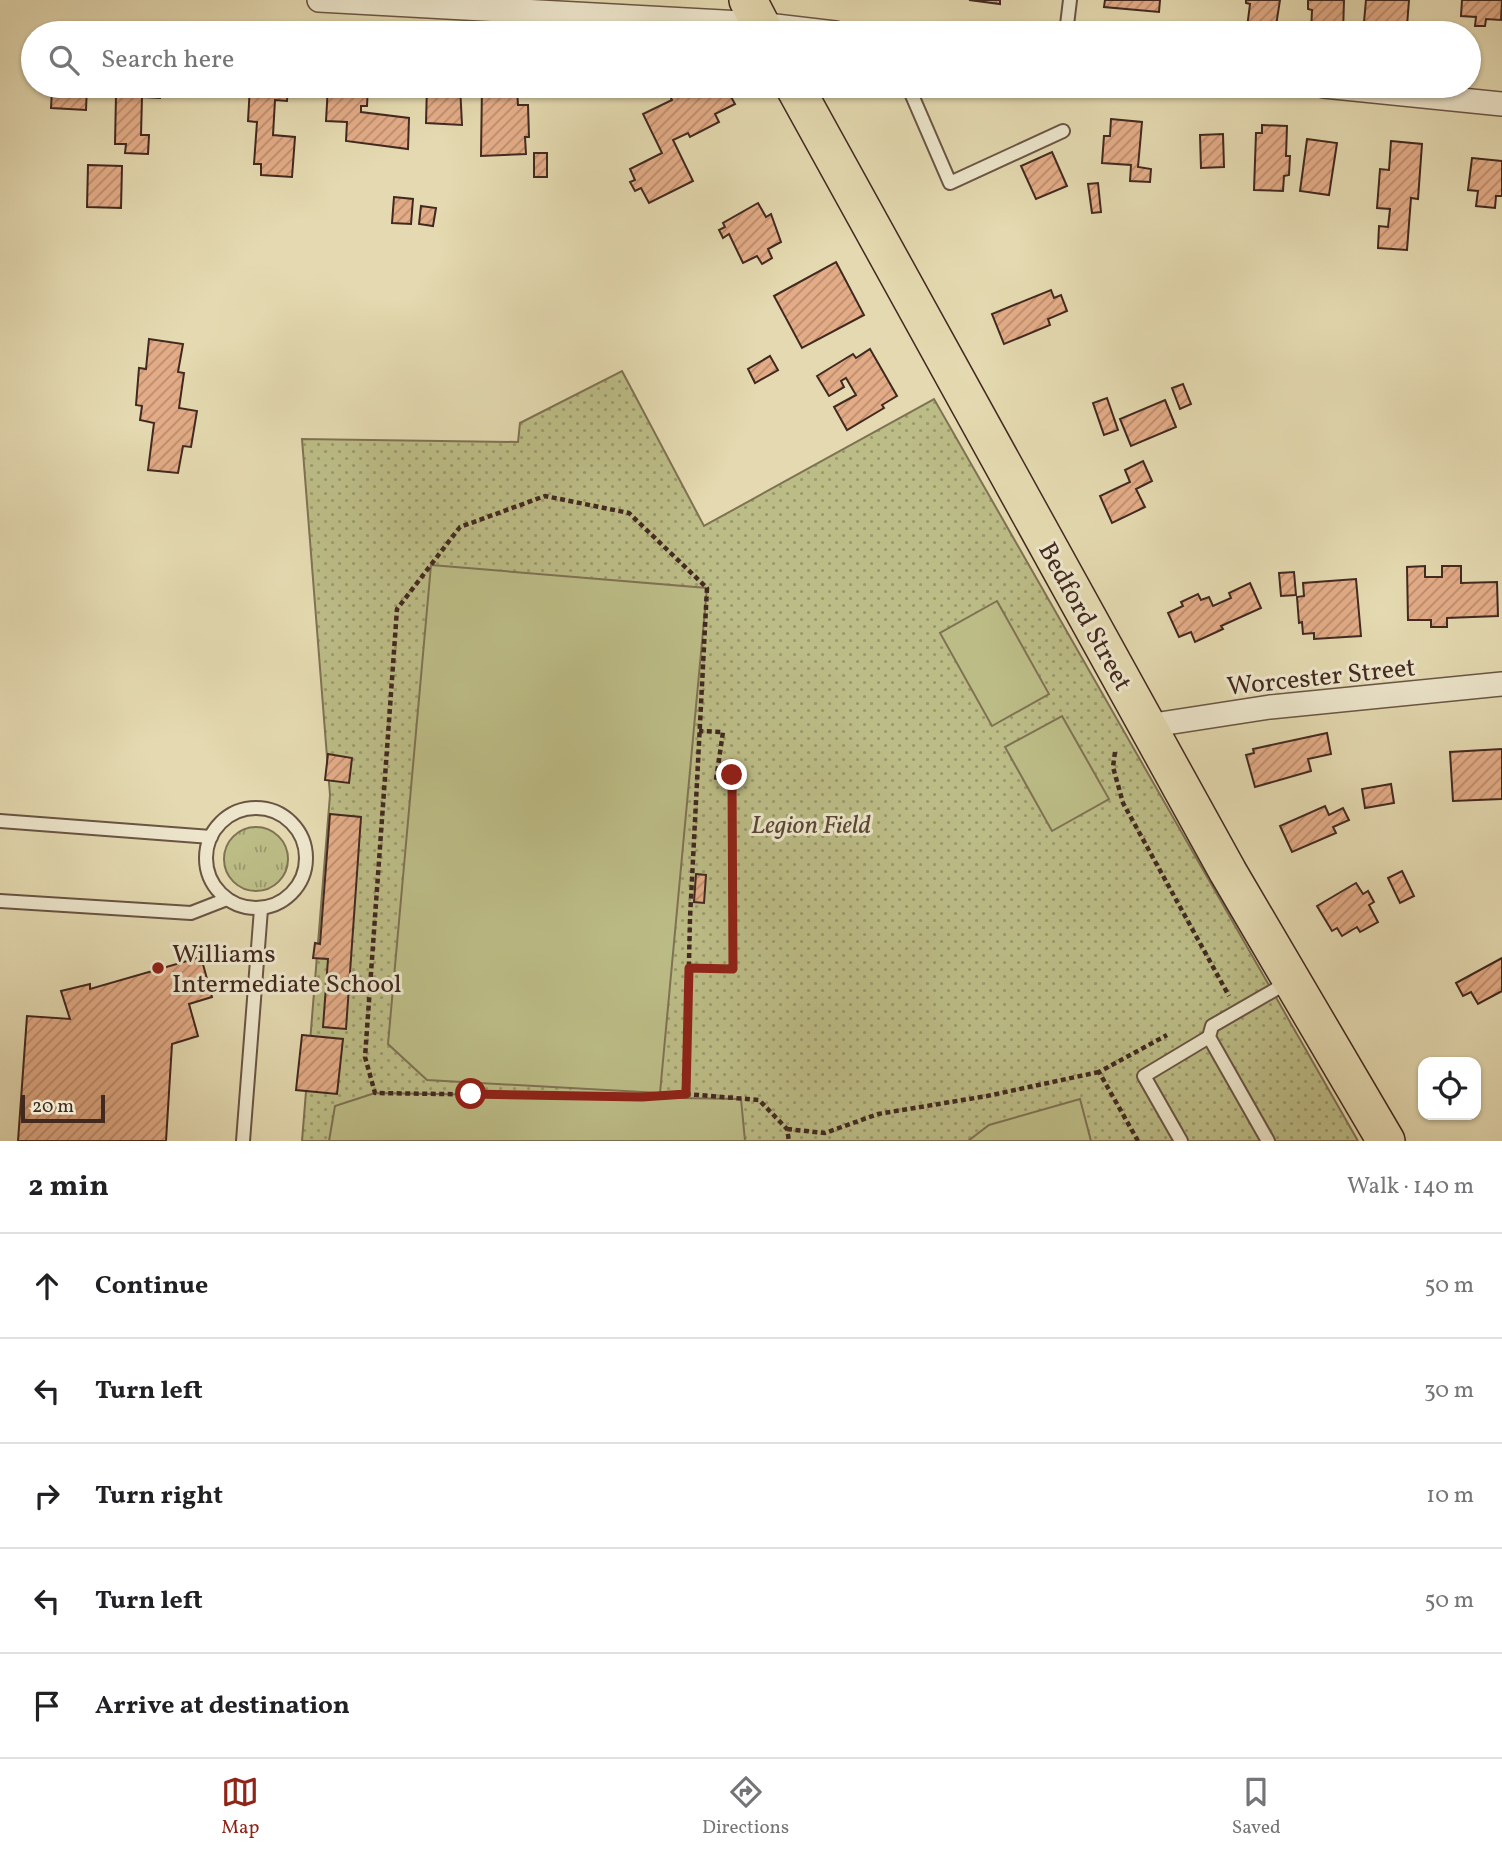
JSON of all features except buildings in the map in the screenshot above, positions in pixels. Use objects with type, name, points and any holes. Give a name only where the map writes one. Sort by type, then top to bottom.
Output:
[{"type":"main road","name":"Bedford Street","points":[[801,98],[1147,726],[1291,981],[1386,1141]]},
{"type":"street","points":[[319,0],[758,19]]},
{"type":"street","points":[[1443,98],[1502,104]]},
{"type":"street","name":"Worcester Street","points":[[1147,726],[1270,707],[1502,684]]},
{"type":"lane","points":[[1067,21],[1070,0]]},
{"type":"lane","points":[[913,98],[950,183],[1063,131]]},
{"type":"lane","points":[[248,808],[264,808],[279,813],[298,830],[307,852],[300,883],[290,895],[261,909],[243,907],[227,899],[215,887],[208,871],[206,853],[211,837],[226,818],[248,808]]},
{"type":"lane","points":[[0,821],[211,837]]},
{"type":"lane","points":[[0,901],[191,913],[227,899]]},
{"type":"lane","points":[[243,1141],[261,909]]},
{"type":"lane","points":[[1181,1141],[1144,1076],[1209,1037],[1212,1026],[1291,981]]},
{"type":"lane","points":[[1209,1037],[1268,1141]]},
{"type":"path","points":[[686,1094],[706,587],[629,513],[545,496],[460,527],[397,609],[365,1057],[375,1093],[642,1097],[686,1094],[759,1100],[787,1129],[789,1141]]},
{"type":"path","points":[[689,968],[733,969],[732,775],[716,780],[723,732],[699,731]]},
{"type":"path","points":[[1115,752],[1113,766],[1123,803],[1231,1001]]},
{"type":"path","points":[[787,1129],[825,1133],[878,1114],[1099,1072]]},
{"type":"green space","name":"Legion Field","points":[[622,371],[704,526],[934,399],[1358,1141],[302,1141],[330,795],[302,439],[518,442],[520,423]]},
{"type":"green space","points":[[431,565],[707,588],[660,1093],[427,1080],[388,1044]]},
{"type":"green space","points":[[997,601],[1049,694],[992,726],[940,633]]},
{"type":"green space","points":[[1062,716],[1109,799],[1052,831],[1005,747]]},
{"type":"green space","points":[[256,827],[274,833],[282,841],[288,859],[282,877],[274,885],[256,891],[238,885],[230,877],[224,859],[230,841],[238,833]]},
{"type":"green space","points":[[375,1093],[741,1099],[745,1141],[329,1141],[335,1106]]},
{"type":"green space","points":[[1080,1099],[1091,1141],[968,1141],[989,1125]]},
{"type":"place","name":"Williams Intermediate School","points":[[158,968]]},
{"type":"route","points":[[471,1094],[642,1097],[686,1094],[689,968],[733,969],[732,775]]}]
